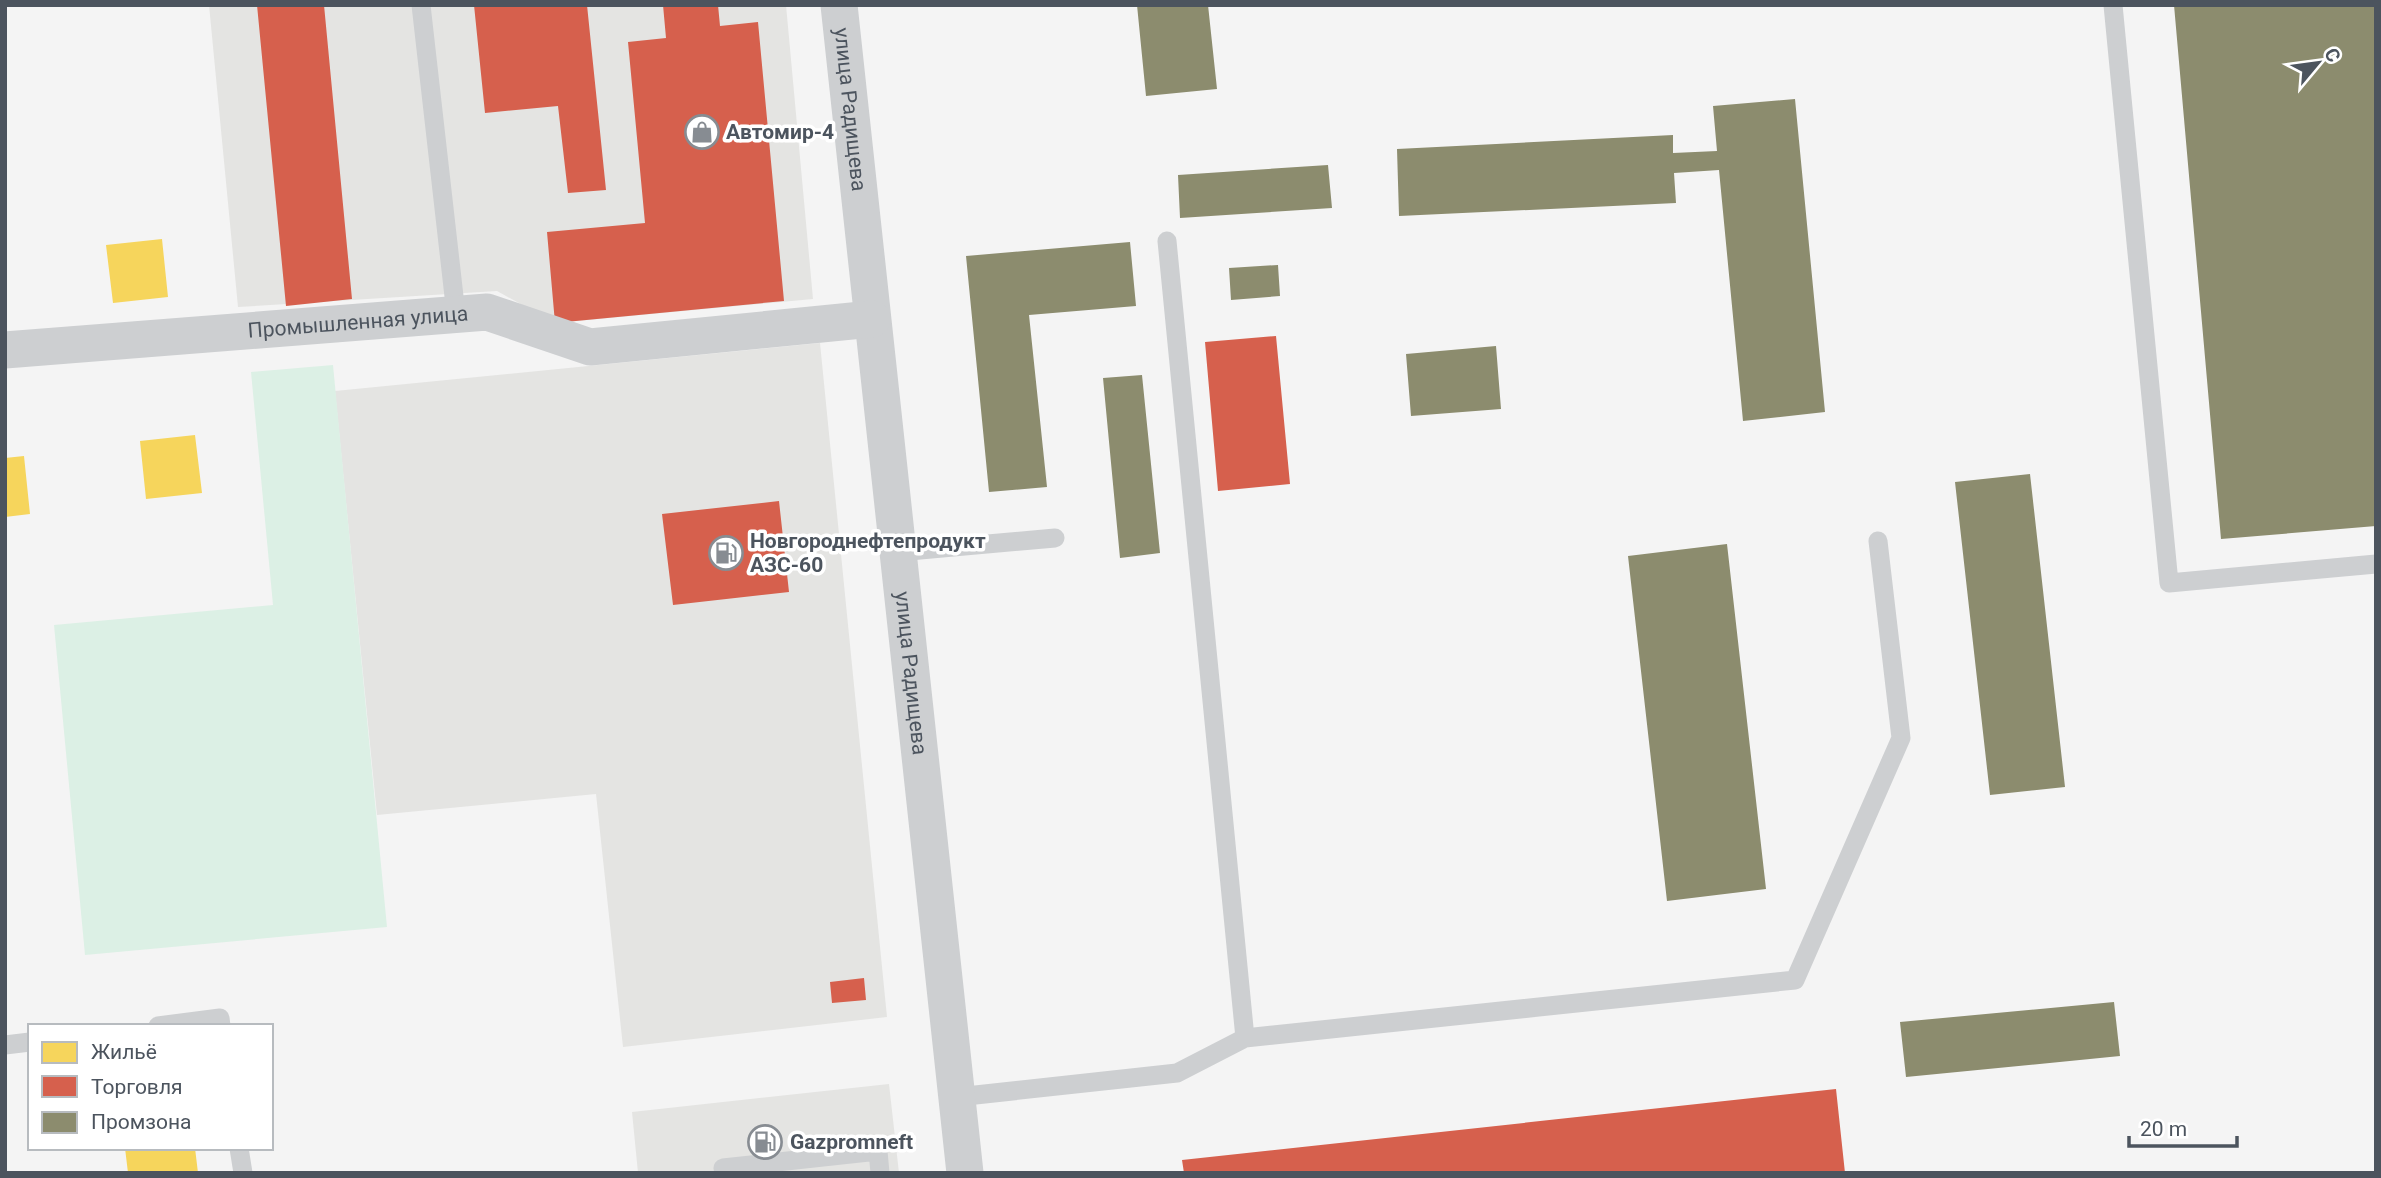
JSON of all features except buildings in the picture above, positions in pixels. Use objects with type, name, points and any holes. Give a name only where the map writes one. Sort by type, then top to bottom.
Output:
[{"type":"street","name":"улица Радищева","points":[[839,5],[965,1173]]},
{"type":"street","name":"Промышленная улица","points":[[5,350],[487,312],[590,347],[872,319]]},
{"type":"lane","points":[[421,5],[456,314]]},
{"type":"lane","points":[[2113,5],[2169,583],[2376,564]]},
{"type":"lane","points":[[1167,241],[1245,1038]]},
{"type":"lane","points":[[898,552],[1055,538]]},
{"type":"lane","points":[[957,1097],[1177,1073],[1245,1038],[1795,979],[1900,738],[1878,541]]},
{"type":"lane","points":[[174,1024],[220,1018],[221,1024]]},
{"type":"lane","points":[[5,1045],[28,1042]]},
{"type":"lane","points":[[239,1150],[243,1173]]},
{"type":"lane","points":[[724,1173],[723,1168],[878,1151],[880,1173]]},
{"type":"shaded area","points":[[209,5],[786,5],[813,299],[555,323],[497,291],[238,307]]},
{"type":"shaded area","points":[[820,343],[887,1017],[623,1047],[596,794],[377,815],[335,391]]},
{"type":"shaded area","name":"Gazpromneft","points":[[889,1084],[899,1173],[638,1173],[632,1112]]},
{"type":"green space","points":[[333,365],[387,927],[85,955],[54,625],[273,605],[251,372]]},
{"type":"place","name":"Автомир-4","points":[[702,132]]},
{"type":"place","name":"Новгороднефтепродукт АЗС-60","points":[[726,553]]},
{"type":"place","name":"Gazpromneft","points":[[765,1142]]}]
